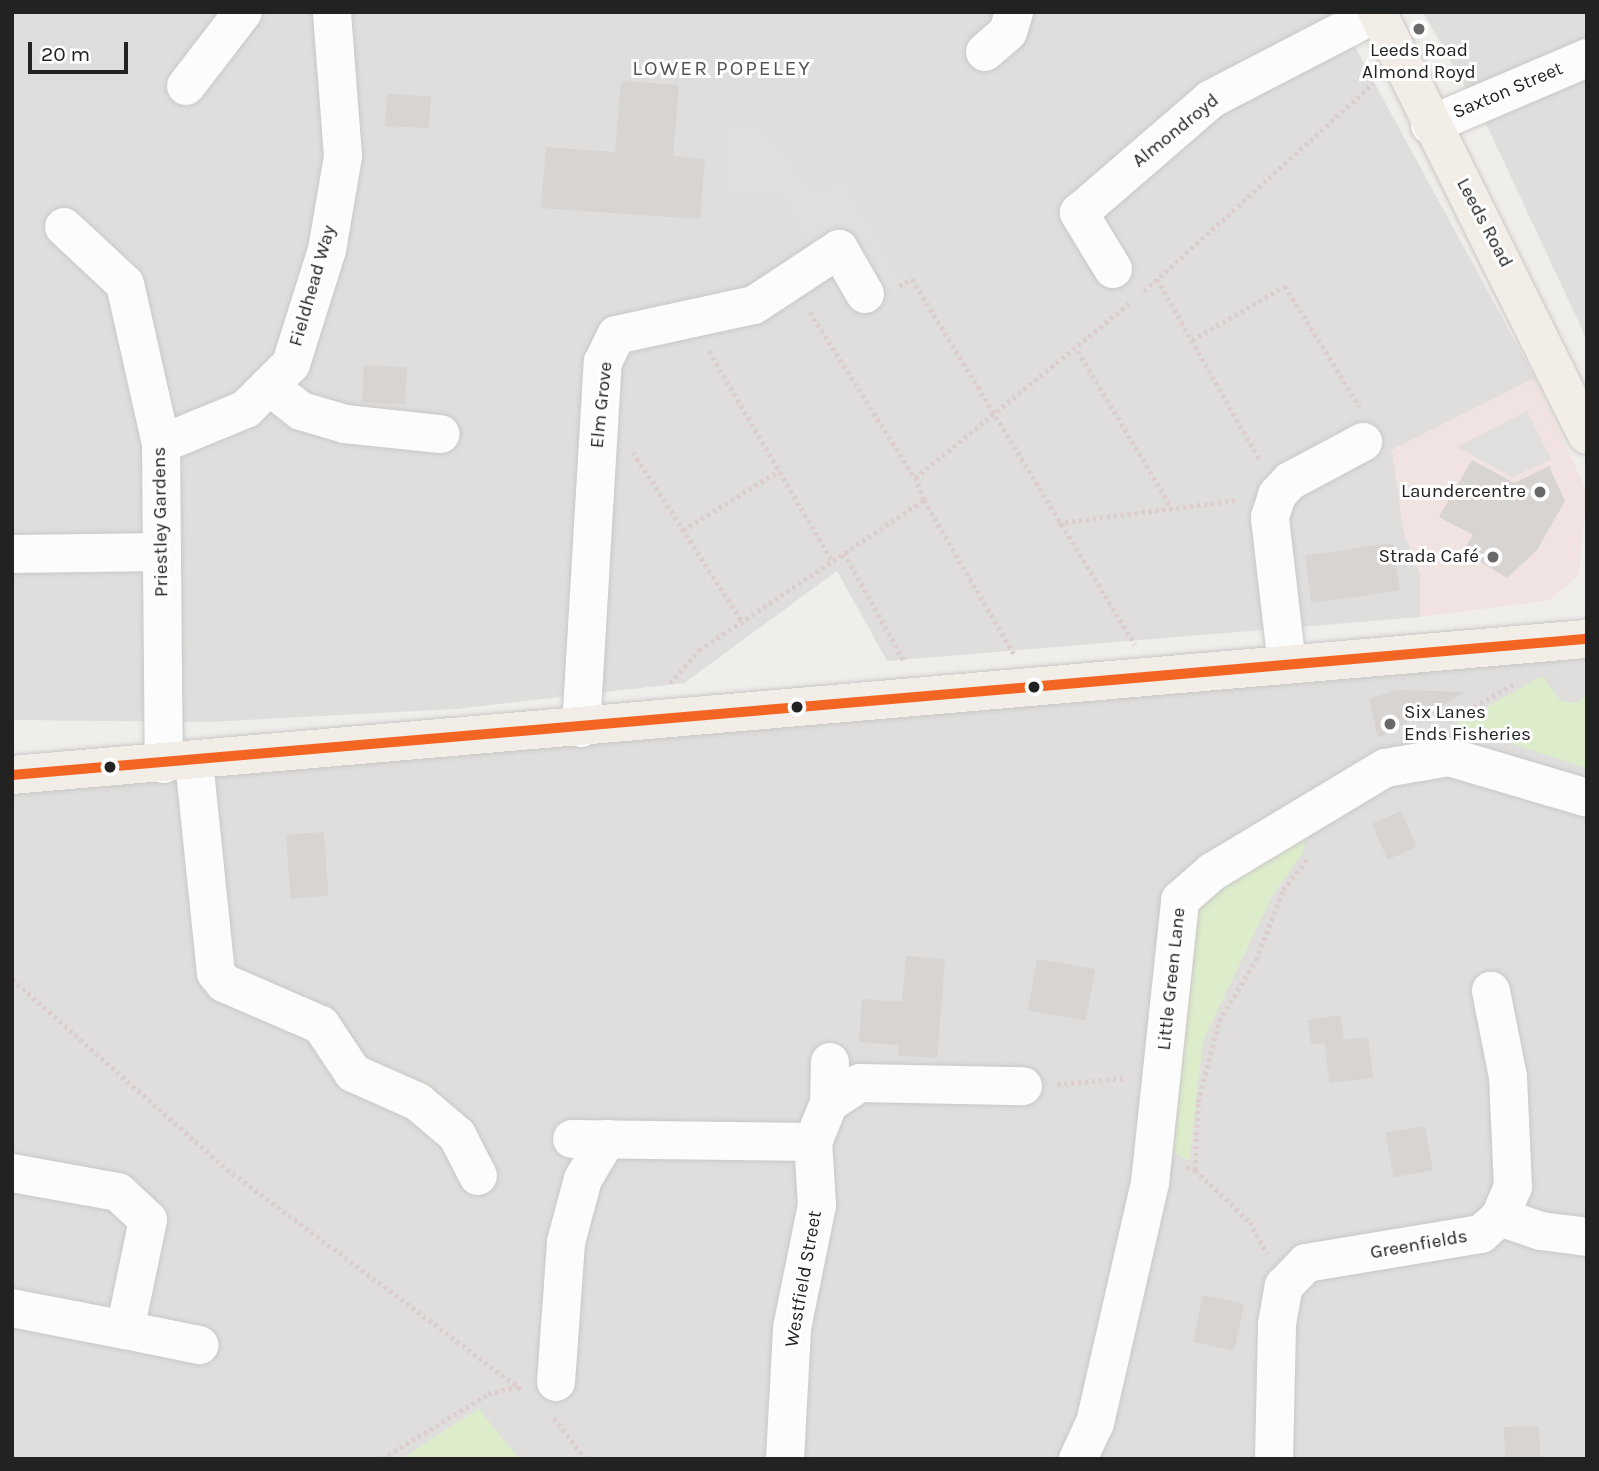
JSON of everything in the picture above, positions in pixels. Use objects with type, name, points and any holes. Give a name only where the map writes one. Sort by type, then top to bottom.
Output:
[{"type":"main road","name":"Leeds Road","points":[[1377,12],[1430,125],[1485,220],[1587,435]]},
{"type":"main road","points":[[14,782],[179,763],[1587,639]]},
{"type":"street","points":[[186,86],[243,12]]},
{"type":"street","name":"Fieldhead Way","points":[[161,443],[246,408],[291,364],[327,250],[343,156],[332,12]]},
{"type":"street","points":[[985,52],[1007,32],[1014,12]]},
{"type":"street","name":"Almondroyd","points":[[1113,270],[1079,213],[1211,99],[1377,12]]},
{"type":"street","name":"Saxton Street","points":[[1430,125],[1587,58]]},
{"type":"street","name":"Priestley Gardens","points":[[64,227],[125,285],[161,443],[162,552],[179,763],[216,973],[224,983],[321,1025],[353,1073],[418,1102],[457,1135],[478,1176]]},
{"type":"street","name":"Elm Grove","points":[[581,728],[603,362],[616,335],[754,305],[839,250],[865,294]]},
{"type":"street","points":[[269,386],[301,411],[345,424],[440,434]]},
{"type":"street","points":[[1287,665],[1270,517],[1277,495],[1290,481],[1363,442]]},
{"type":"street","points":[[12,554],[162,552]]},
{"type":"street","name":"Little Green Lane","points":[[1078,1459],[1095,1423],[1153,1154],[1180,900],[1212,872],[1314,808],[1385,768],[1448,757],[1587,798]]},
{"type":"street","points":[[1492,991],[1508,1077],[1513,1187],[1500,1217],[1541,1231],[1587,1237]]},
{"type":"street","name":"Westfield Street","points":[[785,1459],[792,1328],[817,1205],[813,1142],[829,1103],[830,1062]]},
{"type":"street","points":[[829,1103],[860,1083],[1023,1086]]},
{"type":"street","points":[[542,1394],[566,1242],[590,1139],[813,1142]]},
{"type":"street","points":[[12,1173],[118,1192],[139,1206],[148,1220],[125,1330]]},
{"type":"street","name":"Greenfields","points":[[1284,1286],[1306,1263],[1481,1234],[1500,1217]]},
{"type":"street","points":[[1275,1459],[1284,1286]]},
{"type":"street","points":[[12,1308],[199,1345]]},
{"type":"path","points":[[915,478],[1077,351],[1400,59]]},
{"type":"path","points":[[1058,523],[1277,495],[1157,278]]},
{"type":"path","points":[[912,279],[1058,523],[1157,677]]},
{"type":"path","points":[[790,282],[915,478],[924,500],[1034,688]]},
{"type":"path","points":[[1192,340],[1285,286],[1362,410],[1363,442]]},
{"type":"path","points":[[689,317],[832,561]]},
{"type":"path","points":[[1077,351],[1172,508]]},
{"type":"path","points":[[631,448],[743,621]]},
{"type":"path","points":[[683,530],[779,471]]},
{"type":"path","points":[[635,723],[699,650],[924,500]]},
{"type":"path","points":[[844,553],[925,697]]},
{"type":"path","points":[[1411,764],[1429,735],[1481,698],[1531,677],[1540,643]]},
{"type":"path","points":[[1195,1170],[1198,1102],[1210,1045],[1283,890],[1312,853],[1318,831],[1314,808]]},
{"type":"path","points":[[12,979],[227,1169],[517,1386],[542,1394],[586,1459]]},
{"type":"path","points":[[1023,1086],[1161,1076]]},
{"type":"path","points":[[1153,1154],[1195,1170],[1250,1222],[1284,1286]]},
{"type":"path","points":[[383,1459],[488,1394],[517,1386]]},
{"type":"shaded area","points":[[12,12],[1336,12],[1535,378],[1392,450],[1404,533],[1420,573],[1420,617],[887,661],[837,571],[684,683],[455,709],[209,722],[12,720]]},
{"type":"shaded area","points":[[1423,12],[1587,12],[1587,340],[1489,130]]},
{"type":"shaded area","points":[[728,122],[753,127],[771,140],[814,194],[844,180],[900,283],[847,311],[784,197],[722,189]]},
{"type":"shaded area","points":[[1535,378],[1587,492],[1579,575],[1550,600],[1420,617],[1420,573],[1404,533],[1392,450]]},
{"type":"shaded area","points":[[1527,411],[1551,459],[1513,477],[1457,447]]},
{"type":"shaded area","points":[[1587,639],[1587,1459],[12,1459],[12,797],[18,776]]},
{"type":"green space","points":[[1542,676],[1561,701],[1577,703],[1587,694],[1587,768],[1454,725]]},
{"type":"green space","points":[[1305,827],[1304,851],[1272,896],[1203,1041],[1189,1161],[1167,1148],[1195,913],[1213,886]]},
{"type":"green space","points":[[478,1409],[519,1459],[401,1459]]},
{"type":"building","points":[[621,81],[679,85],[673,156],[705,159],[700,219],[541,208],[546,147],[615,152]]},
{"type":"building","points":[[387,94],[431,96],[429,128],[385,126]]},
{"type":"building","points":[[364,365],[407,367],[405,404],[362,402]]},
{"type":"building","points":[[1472,460],[1514,483],[1549,466],[1565,501],[1537,550],[1507,578],[1463,551],[1473,535],[1439,517]]},
{"type":"building","points":[[1393,543],[1400,591],[1312,603],[1305,555]]},
{"type":"building","name":"Six Lanes Ends Fisheries","points":[[1397,690],[1466,692],[1378,738],[1369,699]]},
{"type":"building","points":[[1401,811],[1417,847],[1388,860],[1372,824]]},
{"type":"building","points":[[324,832],[328,896],[291,898],[286,835]]},
{"type":"building","points":[[906,956],[945,959],[937,1058],[898,1056],[899,1045],[859,1042],[862,999],[902,1002]]},
{"type":"building","points":[[1037,959],[1095,969],[1086,1020],[1028,1010]]},
{"type":"building","points":[[1340,1015],[1344,1040],[1311,1045],[1307,1020]]},
{"type":"building","points":[[1368,1037],[1373,1078],[1329,1083],[1324,1042]]},
{"type":"building","points":[[1425,1126],[1433,1170],[1393,1177],[1386,1133]]},
{"type":"building","points":[[1203,1295],[1244,1304],[1234,1351],[1193,1342]]},
{"type":"building","points":[[1539,1426],[1540,1459],[1505,1459],[1504,1427]]},
{"type":"transit line","points":[[12,775],[1587,639]]},
{"type":"place","name":"Leeds Road Almond Royd","points":[[1419,29]]},
{"type":"place","name":"Laundercentre","points":[[1540,492]]},
{"type":"place","name":"Strada Café","points":[[1493,557]]},
{"type":"place","name":"Six Lanes Ends Fisheries","points":[[1390,724]]},
{"type":"district","name":"LOWER POPELEY","points":[[722,68]]}]
